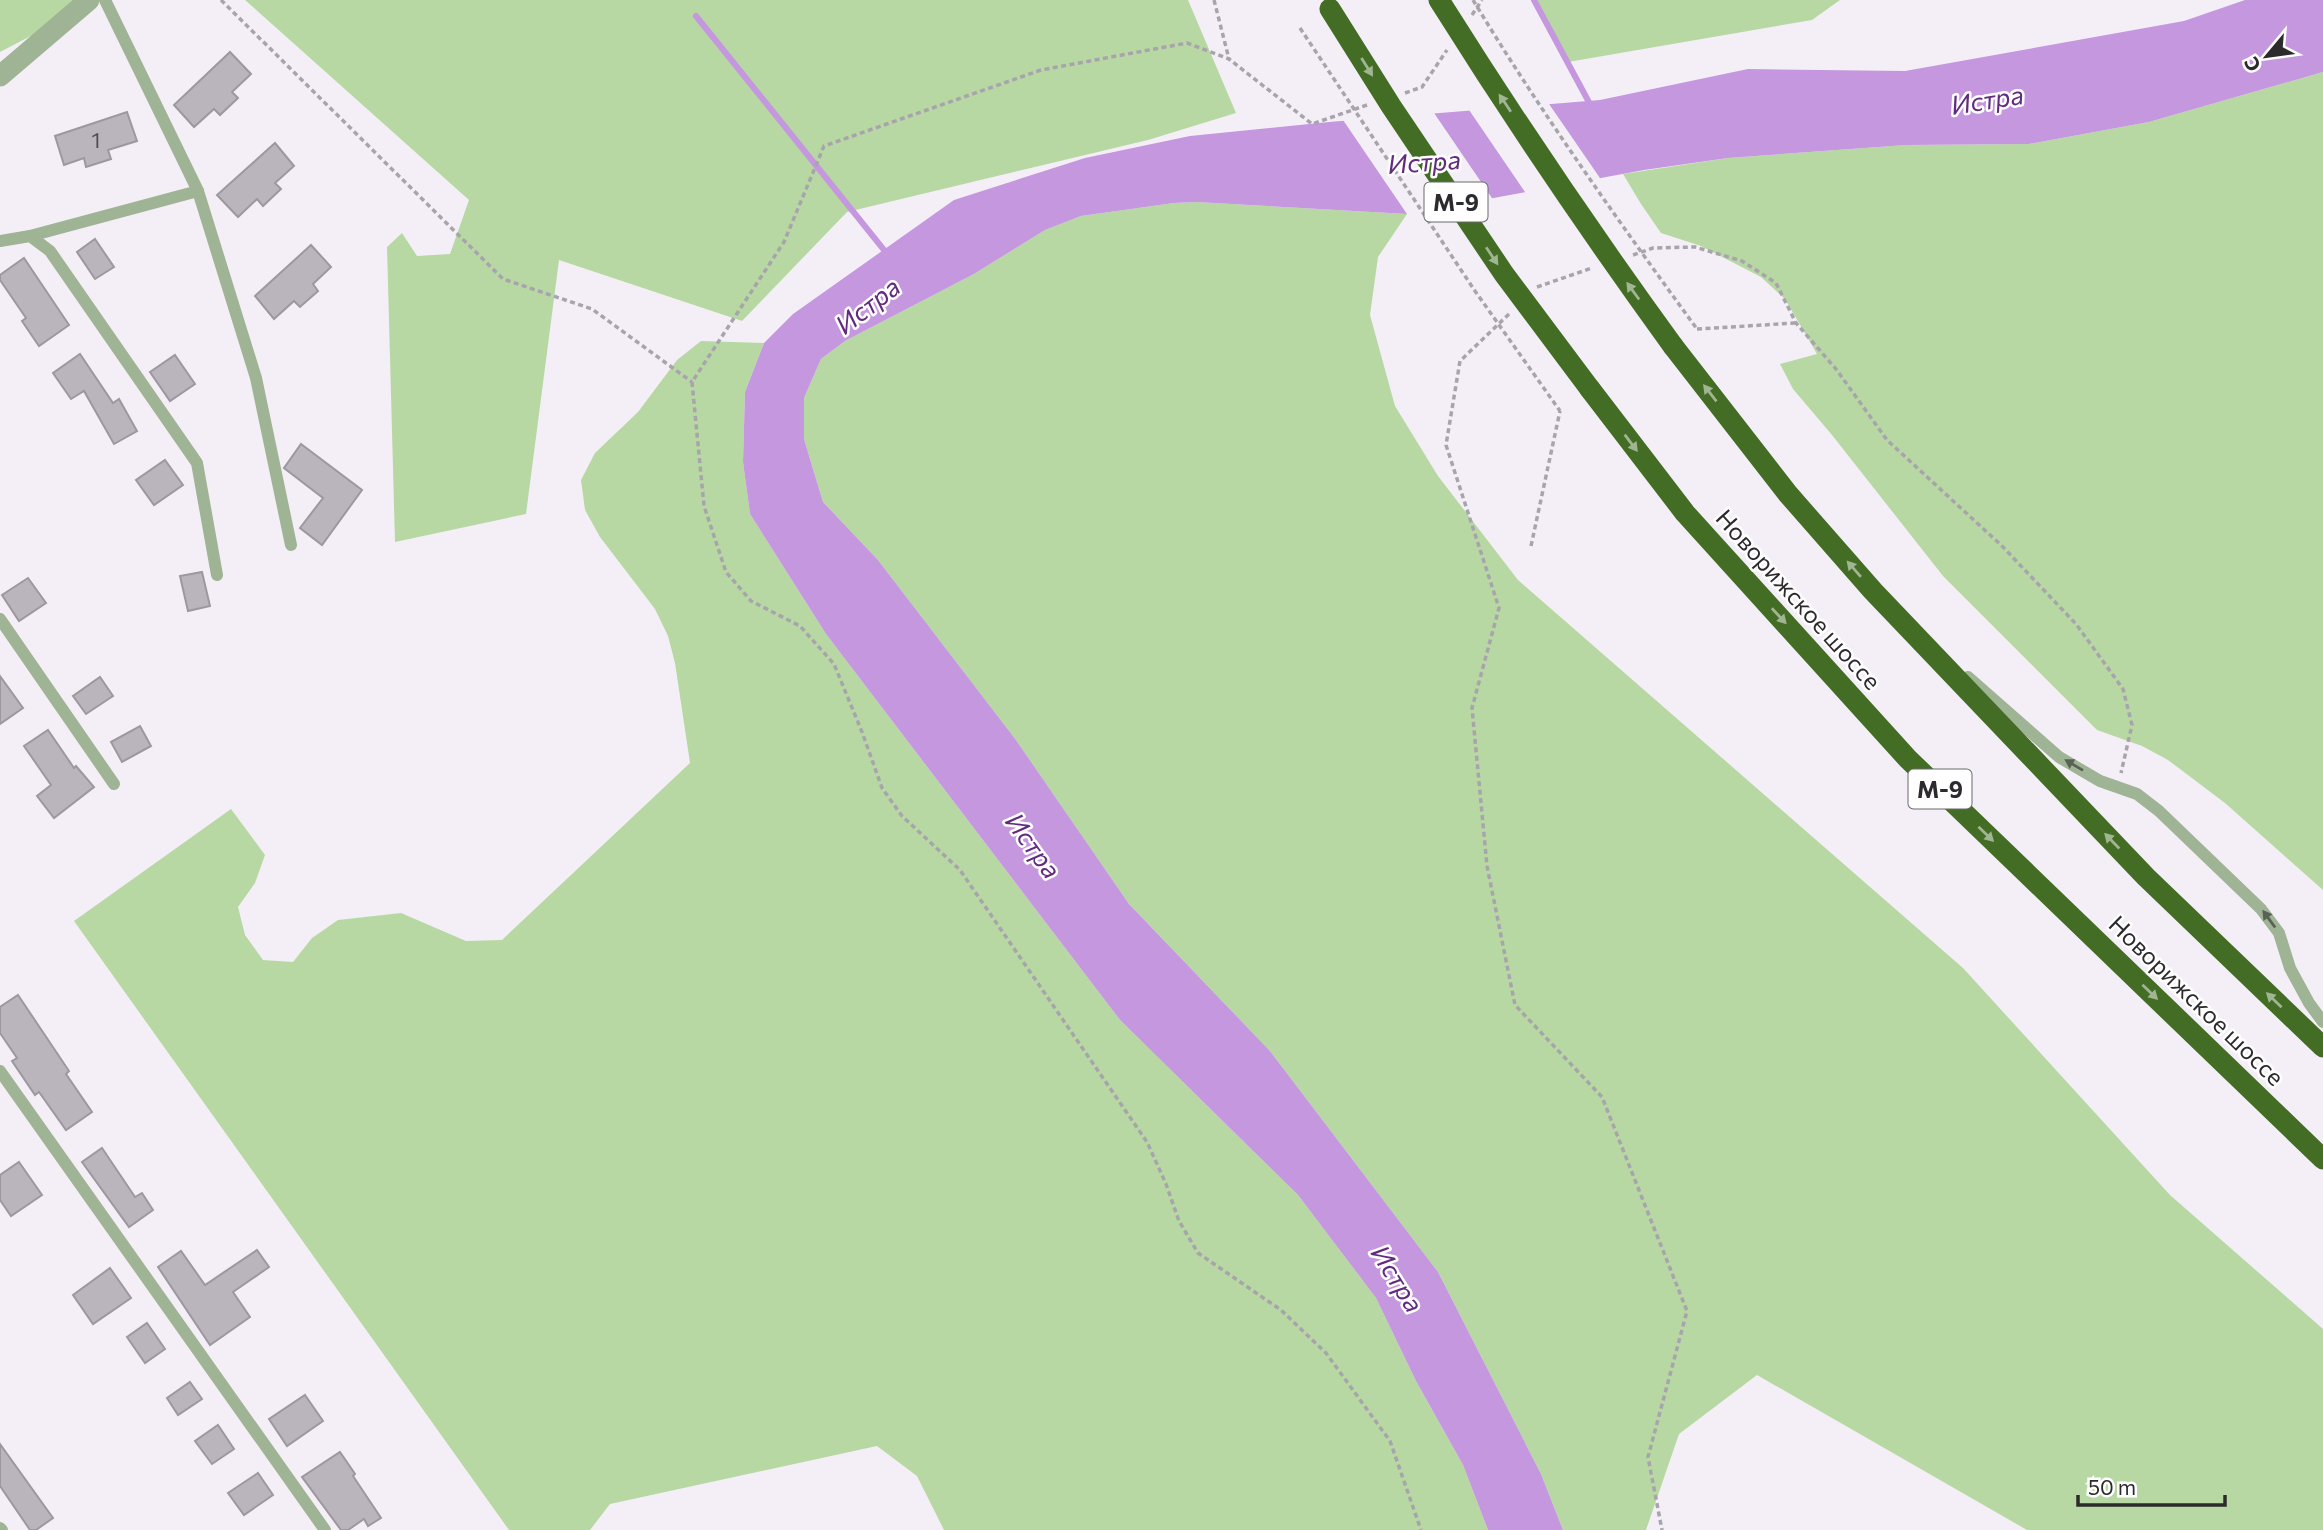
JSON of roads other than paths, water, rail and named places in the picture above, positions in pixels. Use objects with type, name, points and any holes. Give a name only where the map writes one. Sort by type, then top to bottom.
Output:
[{"type":"highway","points":[[1439,0],[1592,235],[1673,346],[1788,494],[1872,591],[2146,877],[2323,1047]]},
{"type":"highway","name":"Новорижское шоссе","points":[[1327,5],[1504,274],[1685,513],[1908,758],[2323,1159]]},
{"type":"street","points":[[0,76],[89,0]]},
{"type":"lane","points":[[105,0],[198,191],[256,378],[291,545]]},
{"type":"lane","points":[[0,241],[30,236],[198,191]]},
{"type":"lane","points":[[30,236],[50,251],[197,463],[217,575]]},
{"type":"lane","points":[[1872,591],[2059,757],[2100,781],[2137,794],[2159,811],[2261,909],[2279,933],[2290,968],[2323,1022]]},
{"type":"lane","points":[[0,619],[114,784]]},
{"type":"lane","points":[[0,1071],[325,1530]]},
{"type":"water","name":"Истра","points":[[2245,0],[2323,0],[2323,72],[2149,122],[2029,144],[1906,145],[1728,158],[1644,170],[1407,214],[1196,202],[1081,216],[1045,230],[974,274],[845,341],[821,359],[804,398],[804,439],[823,502],[878,560],[1016,740],[1129,904],[1270,1051],[1438,1272],[1541,1474],[1563,1530],[1488,1530],[1463,1465],[1416,1381],[1376,1298],[1298,1195],[1120,1020],[826,634],[750,514],[743,462],[745,392],[764,343],[793,314],[954,200],[1085,158],[1190,136],[1600,100],[1748,69],[1905,71],[2184,21]]},
{"type":"waterway","points":[[1534,0],[1591,106]]},
{"type":"waterway","points":[[696,16],[888,255]]}]
